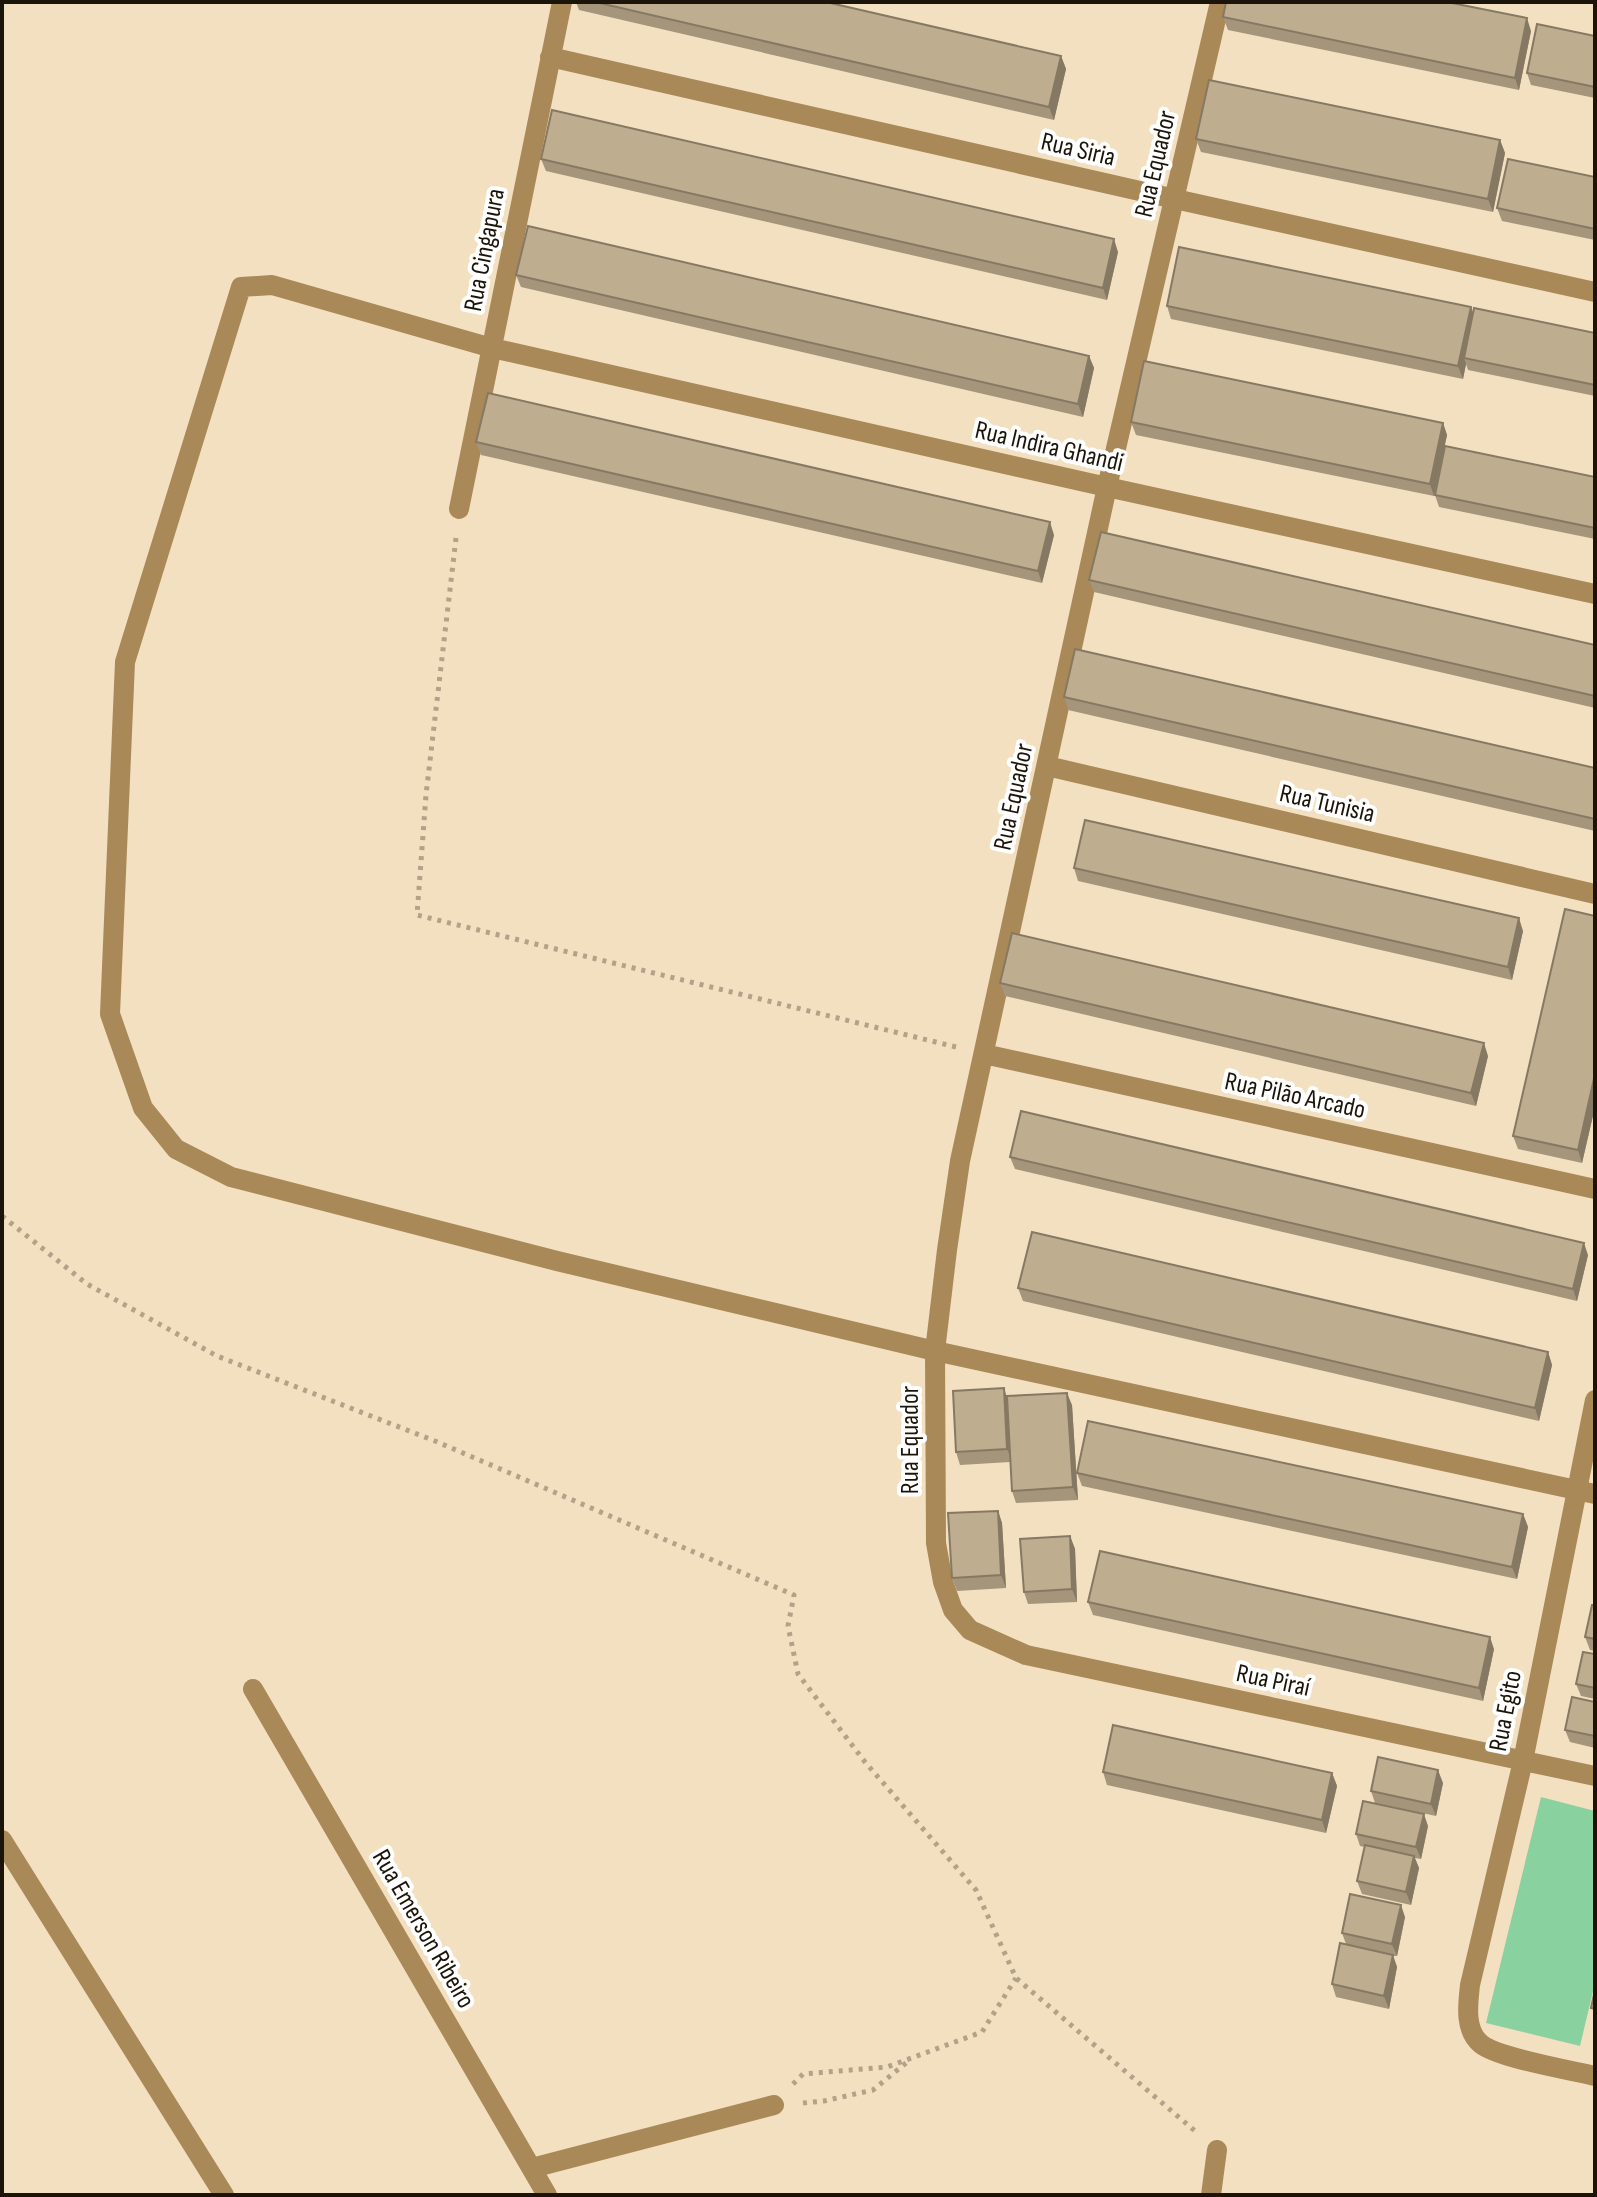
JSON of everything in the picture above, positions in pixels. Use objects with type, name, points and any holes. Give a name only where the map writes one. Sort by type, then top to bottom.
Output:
[{"type":"street","name":"Rua Cingapura","points":[[459,509],[562,2]]},
{"type":"street","name":"Rua Equador","points":[[953,1610],[943,1582],[936,1543],[935,1351],[960,1161],[1107,487],[1220,2]]},
{"type":"street","name":"Rua Siria","points":[[550,57],[1595,292]]},
{"type":"street","name":"Rua Indira Ghandi","points":[[935,1351],[557,1261],[231,1177],[176,1149],[143,1108],[110,1014],[125,662],[241,287],[272,285],[492,348],[1595,594]]},
{"type":"street","name":"Rua Tunisia","points":[[1047,766],[1595,894]]},
{"type":"street","name":"Rua Pilão Arcado","points":[[984,1054],[1595,1189]]},
{"type":"street","points":[[935,1351],[1586,1492]]},
{"type":"street","name":"Rua Egito","points":[[1595,1400],[1586,1492],[1470,1985],[1467,2010],[1472,2031],[1481,2044],[1501,2054],[1595,2076]]},
{"type":"street","name":"Rua Piraí","points":[[953,1610],[970,1630],[1026,1655],[1595,1776]]},
{"type":"street","name":"Rua Emerson Ribeiro","points":[[253,1689],[547,2195]]},
{"type":"street","points":[[2,1840],[224,2195]]},
{"type":"street","points":[[532,2168],[774,2105]]},
{"type":"street","points":[[1211,2195],[1217,2150]]},
{"type":"path","points":[[459,509],[426,795],[417,915],[984,1054]]},
{"type":"path","points":[[2,1216],[87,1284],[217,1356],[435,1441],[794,1595],[788,1626],[798,1674],[865,1762],[976,1890],[1016,1978],[1217,2150]]},
{"type":"path","points":[[774,2105],[803,2074],[887,2067],[982,2032],[1016,1978]]},
{"type":"path","points":[[774,2105],[824,2101],[873,2090],[911,2058]]},
{"type":"green space","points":[[1541,1797],[1595,1811],[1595,1983],[1580,2046],[1486,2023]]},
{"type":"building","points":[[595,2],[826,2],[1061,56],[1049,107]]},
{"type":"building","points":[[1226,2],[1447,2],[1527,18],[1515,78],[1223,17]]},
{"type":"building","points":[[1537,24],[1595,36],[1595,87],[1527,73]]},
{"type":"building","points":[[1209,80],[1500,140],[1488,199],[1196,139]]},
{"type":"building","points":[[552,110],[1114,239],[1103,288],[541,159]]},
{"type":"building","points":[[1508,159],[1595,177],[1595,229],[1497,208]]},
{"type":"building","points":[[528,226],[1089,356],[1078,404],[516,275]]},
{"type":"building","points":[[1179,247],[1471,307],[1458,366],[1167,306]]},
{"type":"building","points":[[1474,308],[1595,333],[1595,385],[1464,358]]},
{"type":"building","points":[[1144,361],[1443,423],[1430,484],[1131,422]]},
{"type":"building","points":[[488,393],[1050,522],[1038,571],[476,442]]},
{"type":"building","points":[[1445,446],[1595,477],[1595,528],[1435,495]]},
{"type":"building","points":[[1101,532],[1595,645],[1595,696],[1089,580]]},
{"type":"building","points":[[1075,649],[1595,768],[1595,819],[1064,697]]},
{"type":"building","points":[[1085,820],[1519,918],[1508,967],[1074,868]]},
{"type":"building","points":[[1565,909],[1595,916],[1595,1074],[1578,1150],[1513,1136]]},
{"type":"building","points":[[1012,933],[1484,1043],[1471,1093],[1000,983]]},
{"type":"building","points":[[1021,1111],[1584,1243],[1573,1289],[1010,1157]]},
{"type":"building","points":[[1032,1232],[1548,1352],[1535,1408],[1018,1288]]},
{"type":"building","points":[[1004,1388],[1007,1449],[956,1452],[953,1391]]},
{"type":"building","points":[[1067,1393],[1073,1487],[1012,1491],[1007,1396]]},
{"type":"building","points":[[1088,1421],[1523,1514],[1512,1567],[1077,1473]]},
{"type":"building","points":[[998,1511],[1001,1575],[952,1578],[948,1513]]},
{"type":"building","points":[[1070,1536],[1072,1589],[1024,1592],[1020,1539]]},
{"type":"building","points":[[1100,1551],[1490,1637],[1479,1688],[1088,1602]]},
{"type":"building","points":[[1592,1605],[1595,1605],[1595,1639],[1585,1637]]},
{"type":"building","points":[[1583,1652],[1595,1654],[1595,1688],[1576,1684]]},
{"type":"building","points":[[1572,1697],[1595,1702],[1595,1736],[1565,1730]]},
{"type":"building","points":[[1113,1725],[1332,1773],[1322,1820],[1103,1772]]},
{"type":"building","points":[[1378,1757],[1438,1770],[1431,1804],[1371,1791]]},
{"type":"building","points":[[1363,1801],[1424,1814],[1416,1847],[1356,1834]]},
{"type":"building","points":[[1365,1845],[1414,1856],[1406,1892],[1357,1881]]},
{"type":"building","points":[[1350,1894],[1401,1905],[1392,1944],[1342,1933]]},
{"type":"building","points":[[1340,1943],[1393,1955],[1384,1996],[1332,1984]]}]
